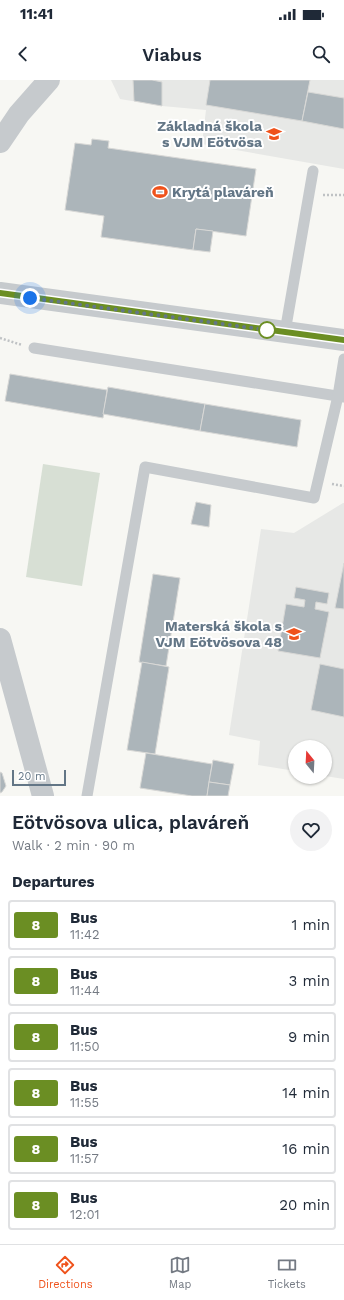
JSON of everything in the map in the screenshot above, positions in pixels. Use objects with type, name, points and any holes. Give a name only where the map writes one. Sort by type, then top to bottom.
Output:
[{"type":"street","points":[[0,142],[19,114],[49,80]]},
{"type":"street","points":[[0,293],[344,340]]},
{"type":"street","points":[[0,639],[42,796]]},
{"type":"lane","points":[[285,332],[313,171]]},
{"type":"lane","points":[[34,348],[341,396]]},
{"type":"lane","points":[[87,796],[145,467],[314,498],[341,396],[344,359]]},
{"type":"path","points":[[309,195],[344,195]]},
{"type":"path","points":[[0,338],[16,344],[34,348]]},
{"type":"shaded area","name":"Základná škola s VJM Eötvösa","points":[[111,80],[344,80],[344,169],[202,144],[206,110],[162,106],[120,99]]},
{"type":"shaded area","points":[[43,464],[100,473],[82,586],[26,577]]},
{"type":"shaded area","name":"Materská škola s VJM Eötvösova 48","points":[[344,503],[344,779],[332,777],[332,740],[288,740],[288,770],[258,765],[260,741],[229,735],[261,529],[294,533]]},
{"type":"building","points":[[133,80],[152,80],[162,82],[162,106],[134,101]]},
{"type":"building","points":[[210,80],[310,80],[302,121],[206,105]]},
{"type":"building","points":[[308,92],[344,98],[344,129],[302,121]]},
{"type":"building","name":"Krytá plaváreň","points":[[92,139],[109,141],[108,148],[256,169],[246,236],[196,229],[193,250],[101,237],[104,216],[65,210],[75,143],[91,145]]},
{"type":"building","points":[[196,229],[213,231],[210,252],[193,250]]},
{"type":"building","points":[[10,374],[107,390],[103,418],[5,401]]},
{"type":"building","points":[[108,387],[205,404],[200,431],[103,414]]},
{"type":"building","points":[[205,404],[301,420],[297,447],[200,431]]},
{"type":"building","points":[[196,502],[211,505],[209,527],[191,524]]},
{"type":"building","points":[[344,563],[344,609],[335,608]]},
{"type":"building","points":[[153,574],[180,578],[166,666],[139,662]]},
{"type":"building","points":[[296,587],[329,593],[327,604],[316,602],[315,609],[329,612],[320,658],[278,651],[286,604],[304,607],[305,600],[294,598]]},
{"type":"building","points":[[142,662],[169,667],[155,754],[127,750]]},
{"type":"building","points":[[320,664],[344,669],[344,717],[311,710]]},
{"type":"building","points":[[146,753],[212,764],[207,796],[192,796],[140,788]]},
{"type":"building","points":[[213,760],[234,764],[230,785],[209,782]]},
{"type":"building","points":[[0,772],[2,773],[6,786],[0,793]]},
{"type":"building","points":[[209,782],[230,785],[228,796],[207,796]]},
{"type":"bus line","name":"8","points":[[0,293],[344,340]]},
{"type":"place","name":"Základná škola s VJM Eötvösa","points":[[274,134]]},
{"type":"place","name":"Krytá plaváreň","points":[[160,192]]},
{"type":"place","name":"Materská škola s VJM Eötvösova 48","points":[[294,634]]},
{"type":"route","points":[[30,298],[267,330]]}]
